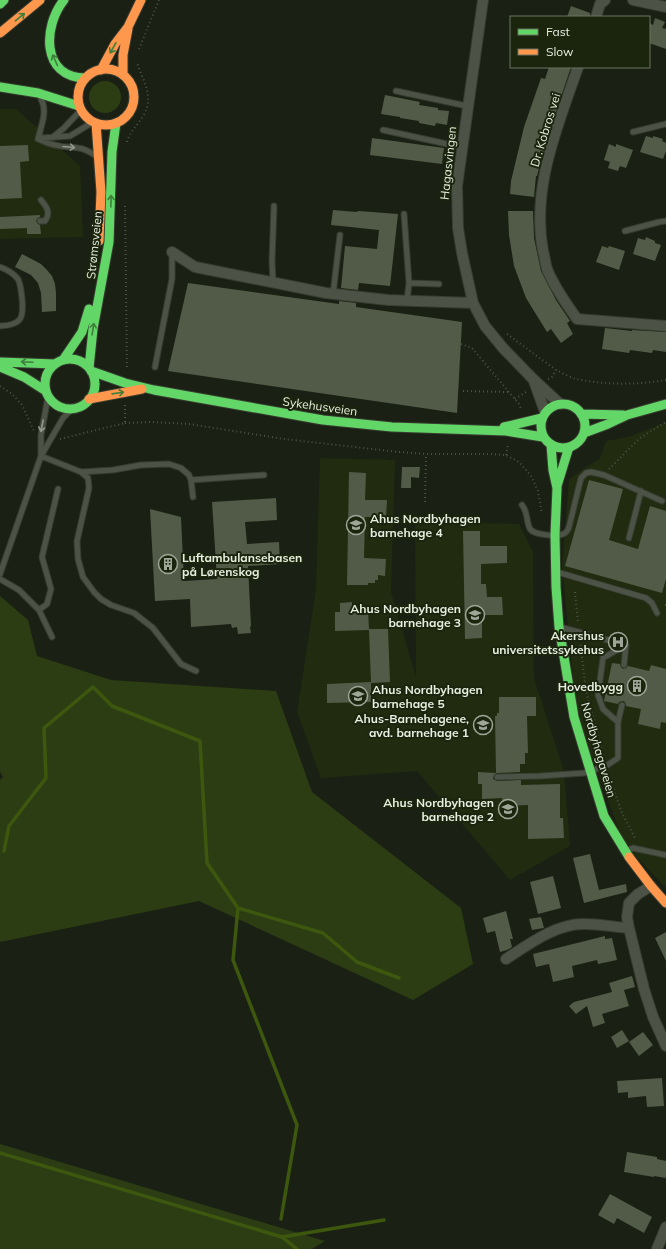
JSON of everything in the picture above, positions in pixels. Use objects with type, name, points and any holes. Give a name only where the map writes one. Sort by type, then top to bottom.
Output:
[{"type":"main road","points":[[0,4],[4,0]]},
{"type":"main road","points":[[0,34],[40,0]]},
{"type":"main road","points":[[64,0],[58,7],[52,24],[50,42],[52,54],[59,68],[64,73],[77,78],[85,78]]},
{"type":"main road","points":[[101,70],[115,44],[128,27],[141,0]]},
{"type":"main road","points":[[122,75],[123,55],[128,27]]},
{"type":"main road","points":[[101,70],[112,70],[122,75],[128,81],[133,94],[133,101],[127,114],[116,123],[103,125],[94,123],[88,119],[80,108],[78,94],[82,83],[85,78],[101,70]]},
{"type":"main road","points":[[0,87],[38,93],[80,108]]},
{"type":"main road","name":"Strømsveien","points":[[63,360],[82,332],[93,291],[97,261],[101,192],[99,159],[94,123]]},
{"type":"main road","name":"Strømsveien","points":[[90,370],[93,330],[109,244],[111,212],[111,159],[116,123]]},
{"type":"main road","points":[[0,367],[24,377],[47,394],[52,401],[61,407],[72,408],[82,406],[92,394],[94,382],[90,370],[85,364],[75,360],[63,360],[55,364],[47,373],[45,379],[47,394]]},
{"type":"main road","points":[[0,362],[55,364]]},
{"type":"main road","name":"Sykehusveien","points":[[90,370],[112,379],[146,388],[191,395],[296,416],[378,426],[422,429],[492,430],[543,437]]},
{"type":"main road","name":"Sykehusveien","points":[[89,399],[146,388]]},
{"type":"main road","points":[[584,433],[627,415],[666,404]]},
{"type":"main road","points":[[555,405],[570,405],[581,414],[585,423],[584,433],[578,442],[569,448],[560,448],[551,445],[543,437],[540,427],[544,415],[555,405]]},
{"type":"main road","points":[[581,414],[627,415]]},
{"type":"main road","name":"Sykehusveien","points":[[492,430],[544,415]]},
{"type":"main road","name":"Nordbyhagaveien","points":[[551,445],[553,470],[557,488]]},
{"type":"main road","name":"Nordbyhagaveien","points":[[569,448],[557,488],[555,535],[559,627],[574,717],[604,816],[624,851],[651,886],[666,902]]},
{"type":"street","name":"Hagasvingen","points":[[483,0],[456,186],[458,228],[462,253],[473,303],[490,333],[533,379],[547,390],[560,404]]},
{"type":"street","points":[[596,16],[600,4],[605,0]]},
{"type":"street","points":[[633,0],[666,8]]},
{"type":"street","name":"Dr. Kobros vei","points":[[578,68],[553,140],[545,171],[540,218],[542,242],[547,269],[559,292],[577,319],[666,326]]},
{"type":"street","points":[[172,252],[195,267],[333,294],[388,300],[473,303]]},
{"type":"street","name":"Hagasvingen","points":[[533,379],[544,415]]},
{"type":"street","points":[[651,886],[638,894],[629,903],[627,917],[653,1017],[666,1046]]},
{"type":"street","points":[[506,958],[533,941],[563,927],[584,924],[629,928]]},
{"type":"street","points":[[657,1249],[666,1227]]},
{"type":"lane","points":[[396,92],[468,106]]},
{"type":"lane","points":[[38,93],[43,102],[44,112],[38,139]]},
{"type":"lane","points":[[51,138],[64,128],[80,108]]},
{"type":"lane","points":[[38,139],[70,136],[94,123]]},
{"type":"lane","points":[[633,132],[666,124]]},
{"type":"lane","points":[[383,130],[462,147]]},
{"type":"lane","points":[[38,139],[56,146],[85,149],[99,159]]},
{"type":"lane","points":[[40,222],[45,221],[48,217],[48,210],[41,200]]},
{"type":"lane","points":[[273,283],[272,261],[274,206]]},
{"type":"lane","points":[[404,214],[409,283],[407,301]]},
{"type":"lane","points":[[626,232],[659,222],[666,222]]},
{"type":"lane","points":[[333,294],[340,235]]},
{"type":"lane","points":[[155,367],[172,279],[172,252]]},
{"type":"lane","points":[[0,267],[18,279],[23,310],[19,320],[14,324],[0,326]]},
{"type":"lane","points":[[409,283],[439,284]]},
{"type":"lane","points":[[42,456],[41,435],[47,394]]},
{"type":"lane","points":[[0,574],[42,456],[63,418],[72,408]]},
{"type":"lane","points":[[42,456],[81,472],[88,478],[89,488],[77,541],[78,558],[84,577],[94,592],[101,599],[111,605],[134,613],[153,628],[181,664],[196,671]]},
{"type":"lane","points":[[81,472],[113,470],[141,465],[169,464],[182,468],[189,475],[192,480],[193,497]]},
{"type":"lane","points":[[522,505],[526,511],[530,528],[534,532],[541,534],[562,535],[569,527],[581,478],[586,472],[604,475],[662,501]]},
{"type":"lane","points":[[192,480],[264,475]]},
{"type":"lane","points":[[39,610],[47,604],[51,589],[42,557],[58,489]]},
{"type":"lane","points":[[629,538],[641,491]]},
{"type":"lane","points":[[556,572],[646,598],[652,603],[657,613]]},
{"type":"lane","points":[[0,579],[19,590],[39,610],[52,637]]},
{"type":"lane","points":[[559,627],[626,645]]},
{"type":"lane","points":[[624,665],[626,645]]},
{"type":"lane","points":[[618,722],[603,709],[598,695],[603,658],[626,645]]},
{"type":"lane","points":[[497,777],[584,773],[606,766],[618,758],[618,722],[622,705]]},
{"type":"lane","points":[[624,851],[633,848],[666,855]]},
{"type":"path","points":[[137,53],[159,0]]},
{"type":"path","points":[[126,146],[130,133],[146,110],[148,100],[147,88],[137,58]]},
{"type":"path","points":[[125,201],[128,356],[127,374]]},
{"type":"path","points":[[503,331],[556,370],[574,379],[600,382],[646,382],[666,380]]},
{"type":"path","points":[[461,344],[472,348],[515,399],[520,407],[521,413]]},
{"type":"path","points":[[543,382],[552,377],[556,370]]},
{"type":"path","points":[[0,386],[12,394],[22,405],[32,429],[36,433]]},
{"type":"path","points":[[515,399],[531,390]]},
{"type":"path","points":[[464,391],[508,392]]},
{"type":"path","points":[[125,423],[126,402]]},
{"type":"path","points":[[57,439],[69,438],[125,423],[151,422],[189,424],[306,442],[399,452],[426,454],[506,455],[519,462],[526,468],[535,484],[539,494],[541,506],[541,534]]},
{"type":"path","points":[[604,475],[614,462],[640,438],[666,422]]},
{"type":"path","points":[[506,455],[508,444]]},
{"type":"path","points":[[425,502],[426,454]]},
{"type":"path","points":[[575,592],[586,691],[606,766],[622,813],[642,850]]},
{"type":"shaded area","points":[[102,81],[108,81],[117,85],[121,97],[117,109],[108,113],[102,113],[93,109],[89,100],[89,94],[93,85]]},
{"type":"shaded area","points":[[0,109],[16,109],[80,166],[83,237],[0,239]]},
{"type":"shaded area","name":"Akershus universitetssykehus","points":[[666,422],[666,888],[624,844],[577,716],[562,567],[569,479],[600,458],[606,441],[628,437]]},
{"type":"shaded area","points":[[320,458],[395,460],[391,592],[416,677],[415,522],[519,524],[533,552],[534,678],[564,771],[570,846],[510,880],[417,771],[321,778],[297,712],[316,589]]},
{"type":"shaded area","points":[[0,596],[28,620],[37,656],[111,680],[276,691],[312,792],[461,908],[473,964],[413,1000],[199,901],[0,942],[0,780],[3,777],[0,772]]},
{"type":"shaded area","points":[[0,1144],[325,1241],[312,1249],[0,1249]]},
{"type":"building","points":[[571,6],[590,13],[590,16],[567,16]]},
{"type":"building","points":[[655,18],[665,22],[662,28],[666,29],[666,49],[650,43],[650,24],[653,25]]},
{"type":"building","points":[[549,68],[571,68],[536,176],[534,197],[510,194],[511,181],[524,127],[541,78],[545,79]]},
{"type":"building","points":[[385,95],[420,102],[419,105],[438,108],[438,110],[449,111],[447,125],[436,123],[435,126],[419,123],[419,121],[381,114]]},
{"type":"building","points":[[646,136],[653,138],[653,136],[663,139],[662,141],[666,143],[666,151],[663,159],[640,152]]},
{"type":"building","points":[[372,138],[444,148],[442,164],[370,155]]},
{"type":"building","points":[[609,144],[616,147],[616,144],[633,150],[626,168],[620,166],[618,171],[608,168],[610,162],[604,160]]},
{"type":"building","points":[[28,145],[29,161],[20,162],[22,198],[0,199],[0,146]]},
{"type":"building","points":[[333,210],[398,214],[390,286],[359,283],[358,290],[341,288],[345,246],[377,249],[379,230],[331,225]]},
{"type":"building","points":[[508,211],[533,211],[534,238],[541,271],[556,300],[570,321],[567,323],[573,334],[561,343],[551,329],[547,332],[526,298],[514,266],[509,235]]},
{"type":"building","points":[[40,215],[36,221],[40,225],[41,234],[27,234],[27,228],[0,229],[0,217]]},
{"type":"building","points":[[646,237],[661,245],[655,261],[633,254],[638,238],[645,240]]},
{"type":"building","points":[[602,246],[608,248],[609,246],[625,251],[619,270],[596,262]]},
{"type":"building","points":[[22,254],[41,264],[52,276],[55,284],[56,311],[42,312],[41,293],[38,283],[31,275],[15,267]]},
{"type":"building","points":[[188,283],[339,304],[339,301],[356,303],[356,307],[462,322],[457,413],[168,371]]},
{"type":"building","points":[[605,328],[632,331],[666,332],[666,352],[653,350],[652,353],[630,350],[629,353],[602,349]]},
{"type":"building","points":[[402,467],[420,467],[419,478],[411,477],[411,488],[401,488]]},
{"type":"building","points":[[349,472],[366,473],[365,500],[387,500],[386,517],[365,517],[364,558],[386,559],[385,576],[378,575],[378,580],[375,580],[375,583],[368,583],[368,585],[347,585]]},
{"type":"building","points":[[589,480],[623,489],[609,540],[638,549],[650,506],[666,511],[666,579],[662,593],[565,566]]},
{"type":"building","points":[[276,498],[277,520],[245,522],[247,544],[279,542],[280,564],[248,566],[251,633],[238,634],[237,627],[232,628],[231,624],[191,627],[190,599],[155,601],[150,509],[181,517],[184,581],[217,579],[212,502]]},
{"type":"building","points":[[463,531],[480,531],[480,546],[507,546],[507,563],[481,564],[481,584],[486,584],[487,597],[502,597],[503,615],[482,615],[482,638],[465,639]]},
{"type":"building","points":[[352,602],[352,611],[368,610],[369,629],[388,629],[390,682],[371,683],[371,702],[327,703],[327,684],[371,682],[369,630],[335,631],[335,612],[340,612],[340,603]]},
{"type":"building","name":"Hovedbygg","points":[[612,663],[620,664],[623,669],[628,666],[649,671],[651,665],[666,669],[666,723],[661,722],[660,729],[638,724],[641,709],[626,706],[625,702],[623,701],[619,702],[618,704],[604,701]]},
{"type":"building","points":[[499,697],[536,697],[536,716],[527,716],[528,753],[525,753],[525,764],[520,764],[520,772],[497,773],[494,775],[493,779],[497,781],[521,780],[521,785],[560,784],[560,818],[563,818],[564,838],[528,839],[528,805],[502,806],[502,798],[482,799],[482,784],[478,784],[478,772],[496,773],[495,716],[499,713]]},
{"type":"building","points":[[590,854],[599,890],[626,884],[627,892],[584,903],[573,858]]},
{"type":"building","points":[[553,876],[561,908],[538,914],[530,882]]},
{"type":"building","points":[[506,911],[513,939],[510,939],[512,947],[500,952],[495,931],[487,933],[483,918]]},
{"type":"building","points":[[541,917],[544,928],[532,930],[529,919]]},
{"type":"building","points":[[666,932],[666,961],[655,938]]},
{"type":"building","points":[[605,936],[605,939],[612,938],[617,960],[598,964],[597,960],[572,966],[574,977],[553,982],[549,964],[536,967],[533,954]]},
{"type":"building","points":[[632,976],[635,987],[624,990],[629,1006],[602,1014],[605,1023],[593,1027],[587,1006],[576,1014],[569,1006],[574,1002],[612,992],[609,983]]},
{"type":"building","points":[[622,1030],[629,1041],[617,1048],[611,1037]]},
{"type":"building","points":[[643,1032],[653,1045],[639,1056],[629,1042]]},
{"type":"building","points":[[662,1078],[664,1106],[647,1107],[646,1096],[628,1098],[628,1092],[618,1093],[617,1081]]},
{"type":"building","points":[[627,1152],[657,1157],[657,1159],[666,1161],[666,1178],[624,1172]]},
{"type":"building","points":[[610,1194],[652,1217],[644,1233],[617,1218],[614,1224],[598,1215]]},
{"type":"waterway","points":[[4,851],[9,826],[46,778],[44,728],[93,687],[112,706],[200,741],[207,863],[238,908],[233,960],[297,1125],[281,1219]]},
{"type":"waterway","points":[[238,908],[323,933],[357,962],[399,978]]},
{"type":"waterway","points":[[0,1153],[282,1237],[297,1249]]},
{"type":"waterway","points":[[282,1237],[384,1220]]},
{"type":"traffic: fast","points":[[0,4],[4,0]]},
{"type":"traffic: fast","points":[[64,0],[52,23],[50,48],[53,60],[60,69],[71,75],[85,78]]},
{"type":"traffic: fast","points":[[0,87],[38,93],[79,106]]},
{"type":"traffic: fast","points":[[89,368],[93,329],[109,242],[112,152],[116,123]]},
{"type":"traffic: fast","points":[[63,360],[82,332],[89,309]]},
{"type":"traffic: fast","points":[[70,359],[84,363],[91,370],[95,384],[91,398],[84,405],[70,409],[56,405],[49,398],[45,384],[49,370],[56,363],[70,359]]},
{"type":"traffic: fast","points":[[0,362],[55,364]]},
{"type":"traffic: fast","points":[[0,367],[24,377],[46,391]]},
{"type":"traffic: fast","points":[[91,371],[125,383],[154,390],[323,420],[392,427],[506,431],[543,437]]},
{"type":"traffic: fast","points":[[559,404],[567,404],[579,410],[585,422],[585,426],[585,430],[579,442],[567,448],[559,448],[547,442],[541,430],[541,422],[547,410],[559,404]]},
{"type":"traffic: fast","points":[[584,433],[627,415],[666,404]]},
{"type":"traffic: fast","points":[[581,414],[623,415]]},
{"type":"traffic: fast","points":[[504,427],[542,418]]},
{"type":"traffic: fast","points":[[551,445],[553,470],[557,488],[555,535],[556,587],[559,627],[574,717],[604,816],[629,857]]},
{"type":"traffic: fast","points":[[557,486],[569,447]]},
{"type":"traffic: slow","points":[[0,33],[40,0]]},
{"type":"traffic: slow","points":[[101,70],[115,44],[128,27],[141,0]]},
{"type":"traffic: slow","points":[[123,75],[123,55],[128,29]]},
{"type":"traffic: slow","points":[[106,69],[117,72],[126,77],[131,86],[134,97],[131,108],[126,117],[117,122],[106,125],[95,122],[86,117],[81,108],[78,97],[81,86],[86,77],[95,72],[106,69]]},
{"type":"traffic: slow","points":[[96,123],[101,192],[99,241]]},
{"type":"traffic: slow","points":[[89,399],[142,389]]},
{"type":"traffic: slow","points":[[629,857],[666,903]]},
{"type":"place","name":"Ahus Nordbyhagen barnehage 4","points":[[356,525]]},
{"type":"place","name":"Luftambulansebasen på Lørenskog","points":[[168,564]]},
{"type":"place","name":"Ahus Nordbyhagen barnehage 3","points":[[475,615]]},
{"type":"place","name":"Akershus universitetssykehus","points":[[618,642]]},
{"type":"place","name":"Hovedbygg","points":[[637,686]]},
{"type":"place","name":"Ahus Nordbyhagen barnehage 5","points":[[358,696]]},
{"type":"place","name":"Ahus-Barnehagene, avd. barnehage 1","points":[[483,725]]},
{"type":"place","name":"Ahus Nordbyhagen barnehage 2","points":[[508,809]]}]
